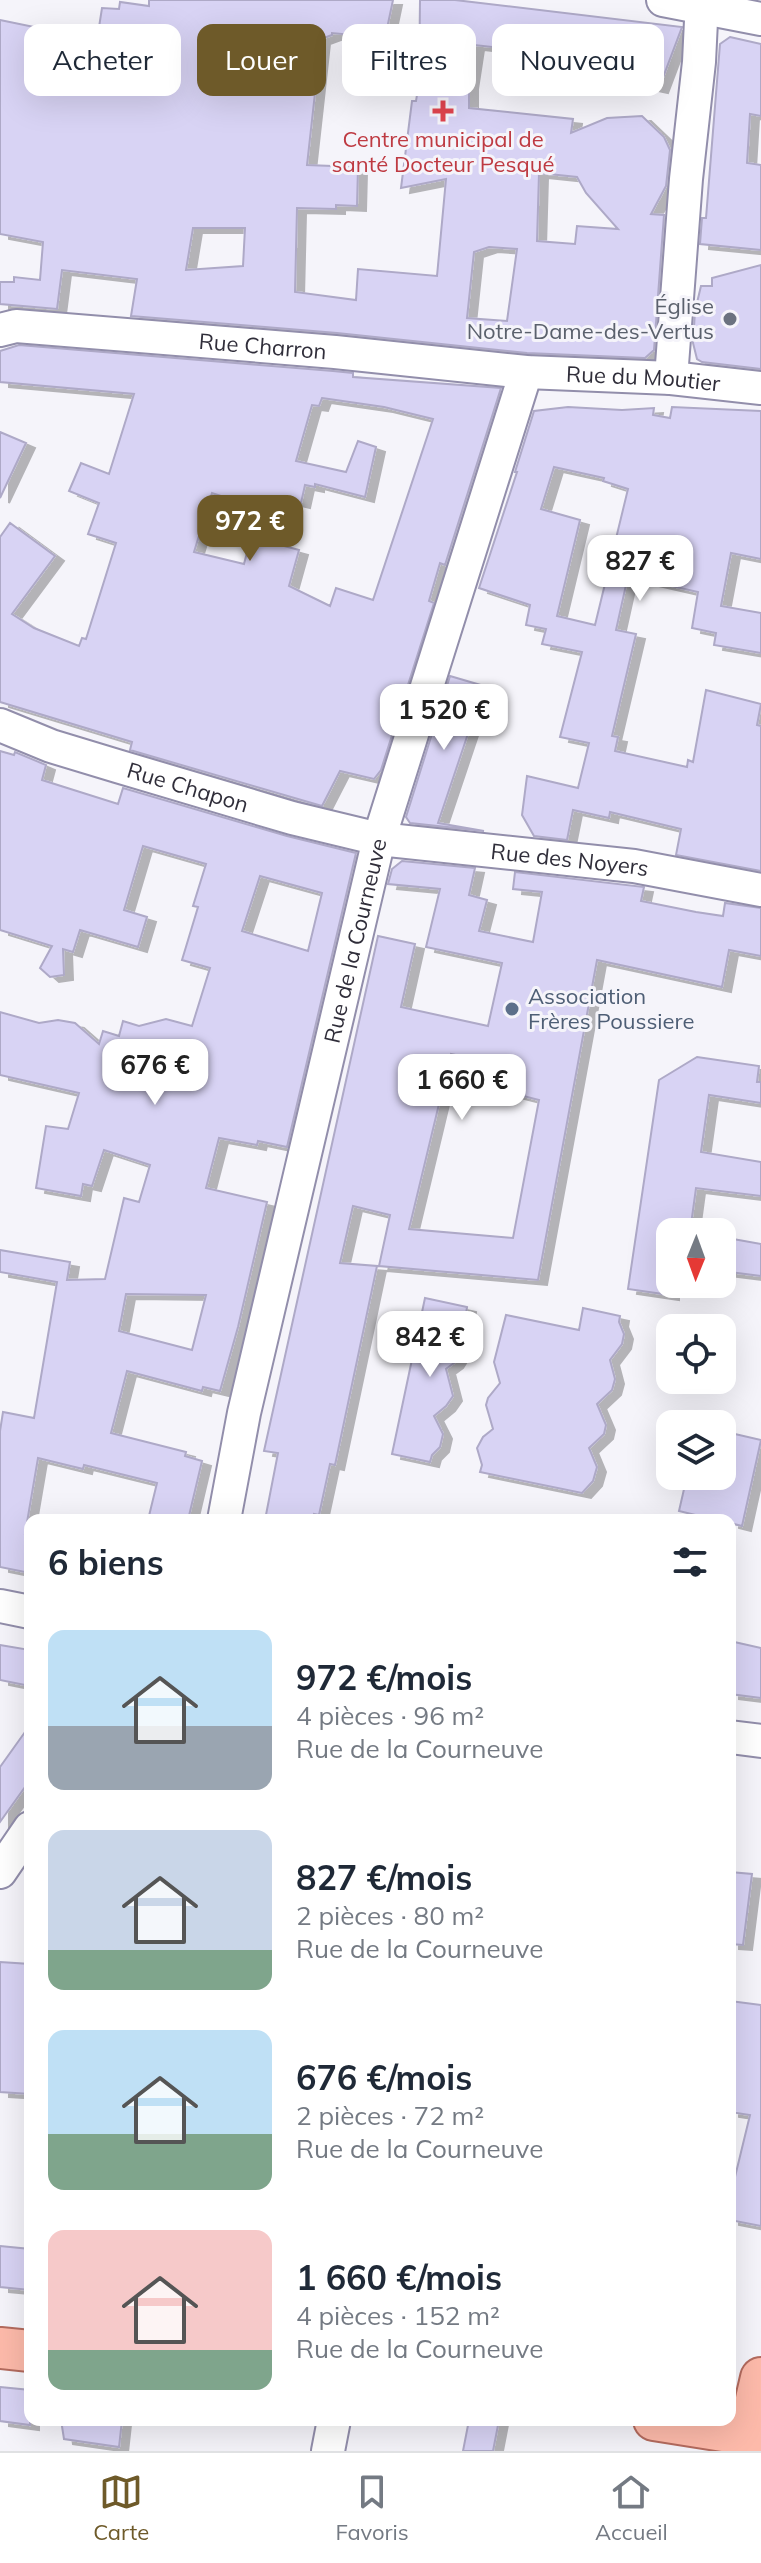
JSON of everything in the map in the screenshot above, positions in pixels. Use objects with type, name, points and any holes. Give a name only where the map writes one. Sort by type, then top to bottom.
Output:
[{"type":"main road","points":[[0,2348],[24,2350]]},
{"type":"main road","points":[[682,2426],[751,2441],[761,2378]]},
{"type":"street","points":[[663,0],[702,3],[761,19]]},
{"type":"street","points":[[671,378],[702,3]]},
{"type":"street","name":"Rue Charron","points":[[0,330],[16,326],[83,331],[526,372]]},
{"type":"street","name":"Rue du Moutier","points":[[526,372],[671,378],[761,388]]},
{"type":"street","name":"Rue de la Courneuve","points":[[225,1514],[247,1398],[379,839],[526,372]]},
{"type":"street","name":"Rue Chapon","points":[[0,725],[51,746],[117,766],[292,818],[379,839]]},
{"type":"street","name":"Rue des Noyers","points":[[379,839],[634,866],[761,890]]},
{"type":"street","points":[[0,1606],[24,1611]]},
{"type":"street","points":[[736,1738],[761,1741]]},
{"type":"street","points":[[4,1863],[24,1836]]},
{"type":"street","points":[[328,2451],[333,2426]]},
{"type":"building","points":[[149,0],[393,0],[388,24],[342,24],[342,34],[332,33],[326,37],[326,24],[197,24],[197,96],[315,96],[307,165],[358,167],[357,206],[297,208],[295,292],[356,300],[358,269],[437,276],[446,179],[401,188],[412,101],[416,101],[417,96],[469,96],[469,108],[573,119],[571,133],[607,118],[642,116],[664,137],[670,150],[666,186],[651,214],[664,215],[654,350],[645,358],[527,353],[131,316],[137,279],[62,270],[57,309],[0,304],[0,282],[14,282],[14,277],[40,280],[43,242],[0,234],[0,20],[24,25],[24,96],[181,96],[181,24],[100,24],[102,8],[119,9],[120,2],[149,6]],"holes":[[[539,173],[577,177],[586,193],[618,229],[577,226],[575,244],[537,241]],[[193,228],[245,228],[243,266],[186,270]],[[489,247],[517,249],[507,321],[467,318],[474,252]]]},
{"type":"building","points":[[420,0],[455,0],[657,24],[492,24],[492,47],[476,45],[476,24],[420,24]]},
{"type":"building","points":[[664,25],[682,27],[664,75]]},
{"type":"building","points":[[730,37],[761,44],[761,116],[750,114],[747,163],[761,165],[761,250],[700,244],[702,218],[706,218],[720,44]]},
{"type":"building","name":"Église Notre-Dame-des-Vertus","points":[[761,265],[761,369],[697,359],[693,343],[695,311],[701,286],[712,286],[712,278]]},
{"type":"building","points":[[19,345],[501,388],[445,565],[440,563],[429,601],[434,603],[381,770],[374,779],[340,771],[322,806],[130,750],[132,742],[0,702],[0,537],[10,523],[55,556],[12,614],[34,628],[79,646],[82,638],[86,639],[116,543],[88,534],[99,503],[69,491],[81,463],[109,474],[134,394],[0,382],[0,351]],"holes":[[[322,398],[384,407],[433,419],[373,600],[336,588],[330,606],[289,586],[299,550],[251,537],[244,564],[194,552],[212,493],[272,513],[276,497],[301,503],[305,485],[315,487],[315,484],[365,497],[376,447],[358,441],[346,472],[296,461],[312,405],[319,406]]]},
{"type":"building","points":[[568,407],[654,408],[653,415],[670,418],[672,407],[761,411],[761,559],[731,553],[721,606],[761,613],[761,653],[714,645],[716,633],[692,628],[698,592],[628,576],[616,630],[636,634],[612,736],[618,737],[615,751],[687,767],[688,760],[693,762],[706,690],[761,704],[757,725],[761,726],[761,871],[676,855],[681,829],[610,812],[609,818],[573,810],[567,840],[534,836],[522,815],[527,776],[578,788],[589,743],[560,737],[582,652],[542,644],[546,629],[526,625],[530,605],[479,588],[534,411]],"holes":[[[554,467],[604,478],[603,481],[628,489],[595,625],[557,616],[580,520],[541,509]]]},
{"type":"building","points":[[0,432],[26,443],[0,498]]},
{"type":"building","points":[[450,676],[484,686],[438,823],[484,831],[410,823],[406,817]]},
{"type":"building","points":[[0,751],[14,755],[15,752],[46,765],[42,780],[118,804],[123,788],[356,853],[287,1147],[219,1138],[206,1188],[267,1202],[220,1391],[203,1387],[202,1391],[127,1371],[111,1433],[186,1452],[185,1456],[202,1461],[189,1514],[149,1514],[157,1483],[84,1465],[83,1469],[38,1458],[28,1514],[24,1514],[24,1572],[0,1567],[0,1431],[3,1412],[34,1418],[57,1282],[0,1272],[0,1250],[70,1262],[67,1280],[105,1279],[124,1198],[139,1202],[150,1165],[104,1150],[92,1186],[83,1184],[81,1196],[36,1188],[46,1126],[68,1129],[79,1093],[0,1075],[0,1012],[39,1023],[58,1020],[75,1023],[99,1044],[103,1031],[119,1036],[123,1021],[139,1026],[166,1019],[192,1026],[210,968],[182,960],[198,907],[193,906],[206,864],[143,846],[124,910],[147,917],[138,947],[80,930],[73,952],[63,949],[64,975],[50,977],[40,968],[52,946],[0,930]],"holes":[[[260,876],[322,893],[308,951],[242,931]],[[126,1294],[206,1295],[192,1350],[119,1331]]]},
{"type":"building","points":[[402,861],[475,868],[469,895],[487,900],[479,931],[533,942],[542,892],[513,889],[515,872],[644,887],[641,901],[723,916],[725,903],[761,908],[761,956],[729,950],[722,987],[597,960],[538,1280],[379,1266],[390,1215],[353,1206],[340,1263],[377,1266],[335,1465],[330,1464],[319,1514],[266,1514],[278,1453],[264,1451],[378,936],[415,944],[401,1007],[488,1026],[502,963],[426,947],[440,889],[388,884],[392,869]],"holes":[[[451,1054],[502,1065],[496,1089],[539,1100],[513,1238],[409,1229]]]},
{"type":"building","points":[[697,1057],[759,1066],[757,1082],[761,1082],[761,1103],[709,1095],[701,1152],[761,1162],[761,1196],[696,1188],[692,1218],[656,1218],[656,1293],[628,1289],[659,1080]]},
{"type":"building","points":[[736,1240],[761,1244],[761,1276],[736,1273]]},
{"type":"building","points":[[425,1298],[467,1307],[461,1352],[446,1369],[453,1396],[434,1416],[443,1434],[440,1447],[430,1462],[392,1454]]},
{"type":"building","points":[[583,1308],[620,1316],[624,1334],[622,1344],[610,1360],[615,1379],[612,1390],[597,1404],[606,1425],[604,1434],[589,1448],[597,1467],[593,1481],[582,1493],[480,1472],[482,1465],[477,1448],[483,1437],[493,1429],[486,1405],[500,1383],[494,1362],[506,1315],[579,1330]]},
{"type":"building","points":[[736,1434],[761,1440],[742,1526],[736,1524],[736,1514],[679,1511],[684,1490],[736,1490]]},
{"type":"building","points":[[736,1642],[761,1648],[761,1698],[736,1695]]},
{"type":"building","points":[[0,1645],[24,1649],[24,1685],[0,1680]]},
{"type":"building","points":[[24,1733],[24,1788],[0,1822],[0,1767]]},
{"type":"building","points":[[736,1873],[752,1874],[743,1945],[736,1944]]},
{"type":"building","points":[[0,1962],[24,1964],[24,2094],[0,2092]]},
{"type":"building","points":[[736,2002],[761,2005],[761,2226],[736,2221],[736,2173],[750,2115],[736,2113]]},
{"type":"building","points":[[0,2246],[24,2248],[24,2289],[0,2287]]},
{"type":"building","points":[[0,2387],[24,2389],[24,2424],[0,2421]]},
{"type":"building","points":[[62,2426],[121,2426],[119,2447],[64,2439]]},
{"type":"building","points":[[468,2426],[498,2426],[493,2451],[463,2451]]},
{"type":"place","name":"Centre municipal de santé Docteur Pesqué","points":[[443,111]]},
{"type":"place","name":"Église Notre-Dame-des-Vertus","points":[[730,319]]},
{"type":"place","name":"Association Frères Poussiere","points":[[512,1009]]}]
